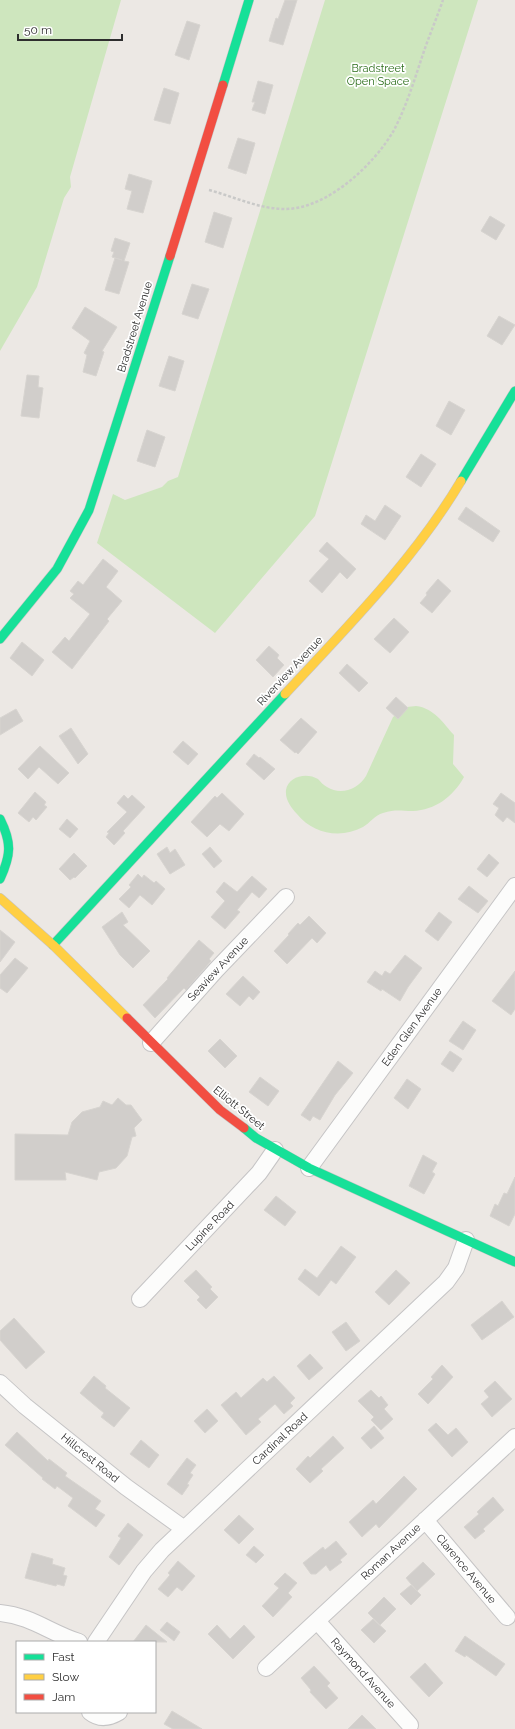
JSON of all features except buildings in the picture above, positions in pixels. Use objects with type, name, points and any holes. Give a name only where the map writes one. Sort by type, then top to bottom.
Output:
[{"type":"street","name":"Bradstreet Avenue","points":[[0,640],[57,569],[88,510],[192,185],[249,0]]},
{"type":"street","name":"Riverview Avenue","points":[[53,945],[344,630],[396,571],[459,484],[515,391]]},
{"type":"street","points":[[0,820],[7,832],[10,844],[9,861],[0,879]]},
{"type":"street","name":"Eden Glen Avenue","points":[[309,1168],[515,886]]},
{"type":"street","name":"Seaview Avenue","points":[[151,1043],[216,970],[286,897]]},
{"type":"street","name":"Elliott Street","points":[[0,898],[53,945],[220,1110],[244,1130],[275,1150],[309,1168],[515,1262]]},
{"type":"street","name":"Lupine Road","points":[[140,1299],[259,1173],[275,1150]]},
{"type":"street","name":"Cardinal Road","points":[[97,1641],[144,1571],[183,1528],[446,1282],[456,1268],[466,1240]]},
{"type":"street","name":"Hillcrest Road","points":[[0,1383],[25,1406],[126,1487],[183,1528]]},
{"type":"street","name":"Roman Avenue","points":[[266,1668],[515,1437]]},
{"type":"street","name":"Clarence Avenue","points":[[425,1520],[507,1617]]},
{"type":"street","points":[[0,1613],[13,1614],[29,1619],[77,1641]]},
{"type":"street","name":"Raymond Avenue","points":[[317,1621],[410,1725]]},
{"type":"street","points":[[92,1713],[102,1718],[111,1717],[117,1713]]},
{"type":"path","points":[[192,185],[251,204],[286,210],[306,206],[326,198],[346,185],[374,156],[393,130],[414,83],[443,0]]},
{"type":"green space","points":[[0,0],[121,0],[70,177],[71,187],[64,198],[37,287],[0,351]]},
{"type":"green space","name":"Bradstreet Open Space","points":[[325,0],[478,0],[315,516],[215,633],[97,543],[113,494],[125,500],[162,487],[168,481],[178,477]]},
{"type":"green space","points":[[407,707],[422,707],[433,713],[454,735],[453,764],[464,777],[454,791],[443,801],[429,808],[413,811],[383,813],[377,815],[363,827],[346,833],[319,830],[304,821],[287,800],[286,790],[290,781],[299,777],[309,776],[318,779],[332,790],[343,791],[354,788],[363,781],[366,776],[393,717]]},
{"type":"traffic: fast","points":[[223,85],[249,0]]},
{"type":"traffic: fast","points":[[0,639],[57,569],[89,510],[170,256]]},
{"type":"traffic: fast","points":[[461,481],[515,391]]},
{"type":"traffic: fast","points":[[53,945],[285,694]]},
{"type":"traffic: fast","points":[[0,819],[7,835],[9,849],[0,879]]},
{"type":"traffic: fast","points":[[244,1128],[256,1138],[309,1168],[515,1262]]},
{"type":"traffic: slow","points":[[285,694],[379,592],[422,538],[461,481]]},
{"type":"traffic: slow","points":[[0,898],[53,945],[127,1018]]},
{"type":"traffic: jam","points":[[170,256],[223,85]]},
{"type":"traffic: jam","points":[[127,1018],[220,1110],[244,1128]]}]
